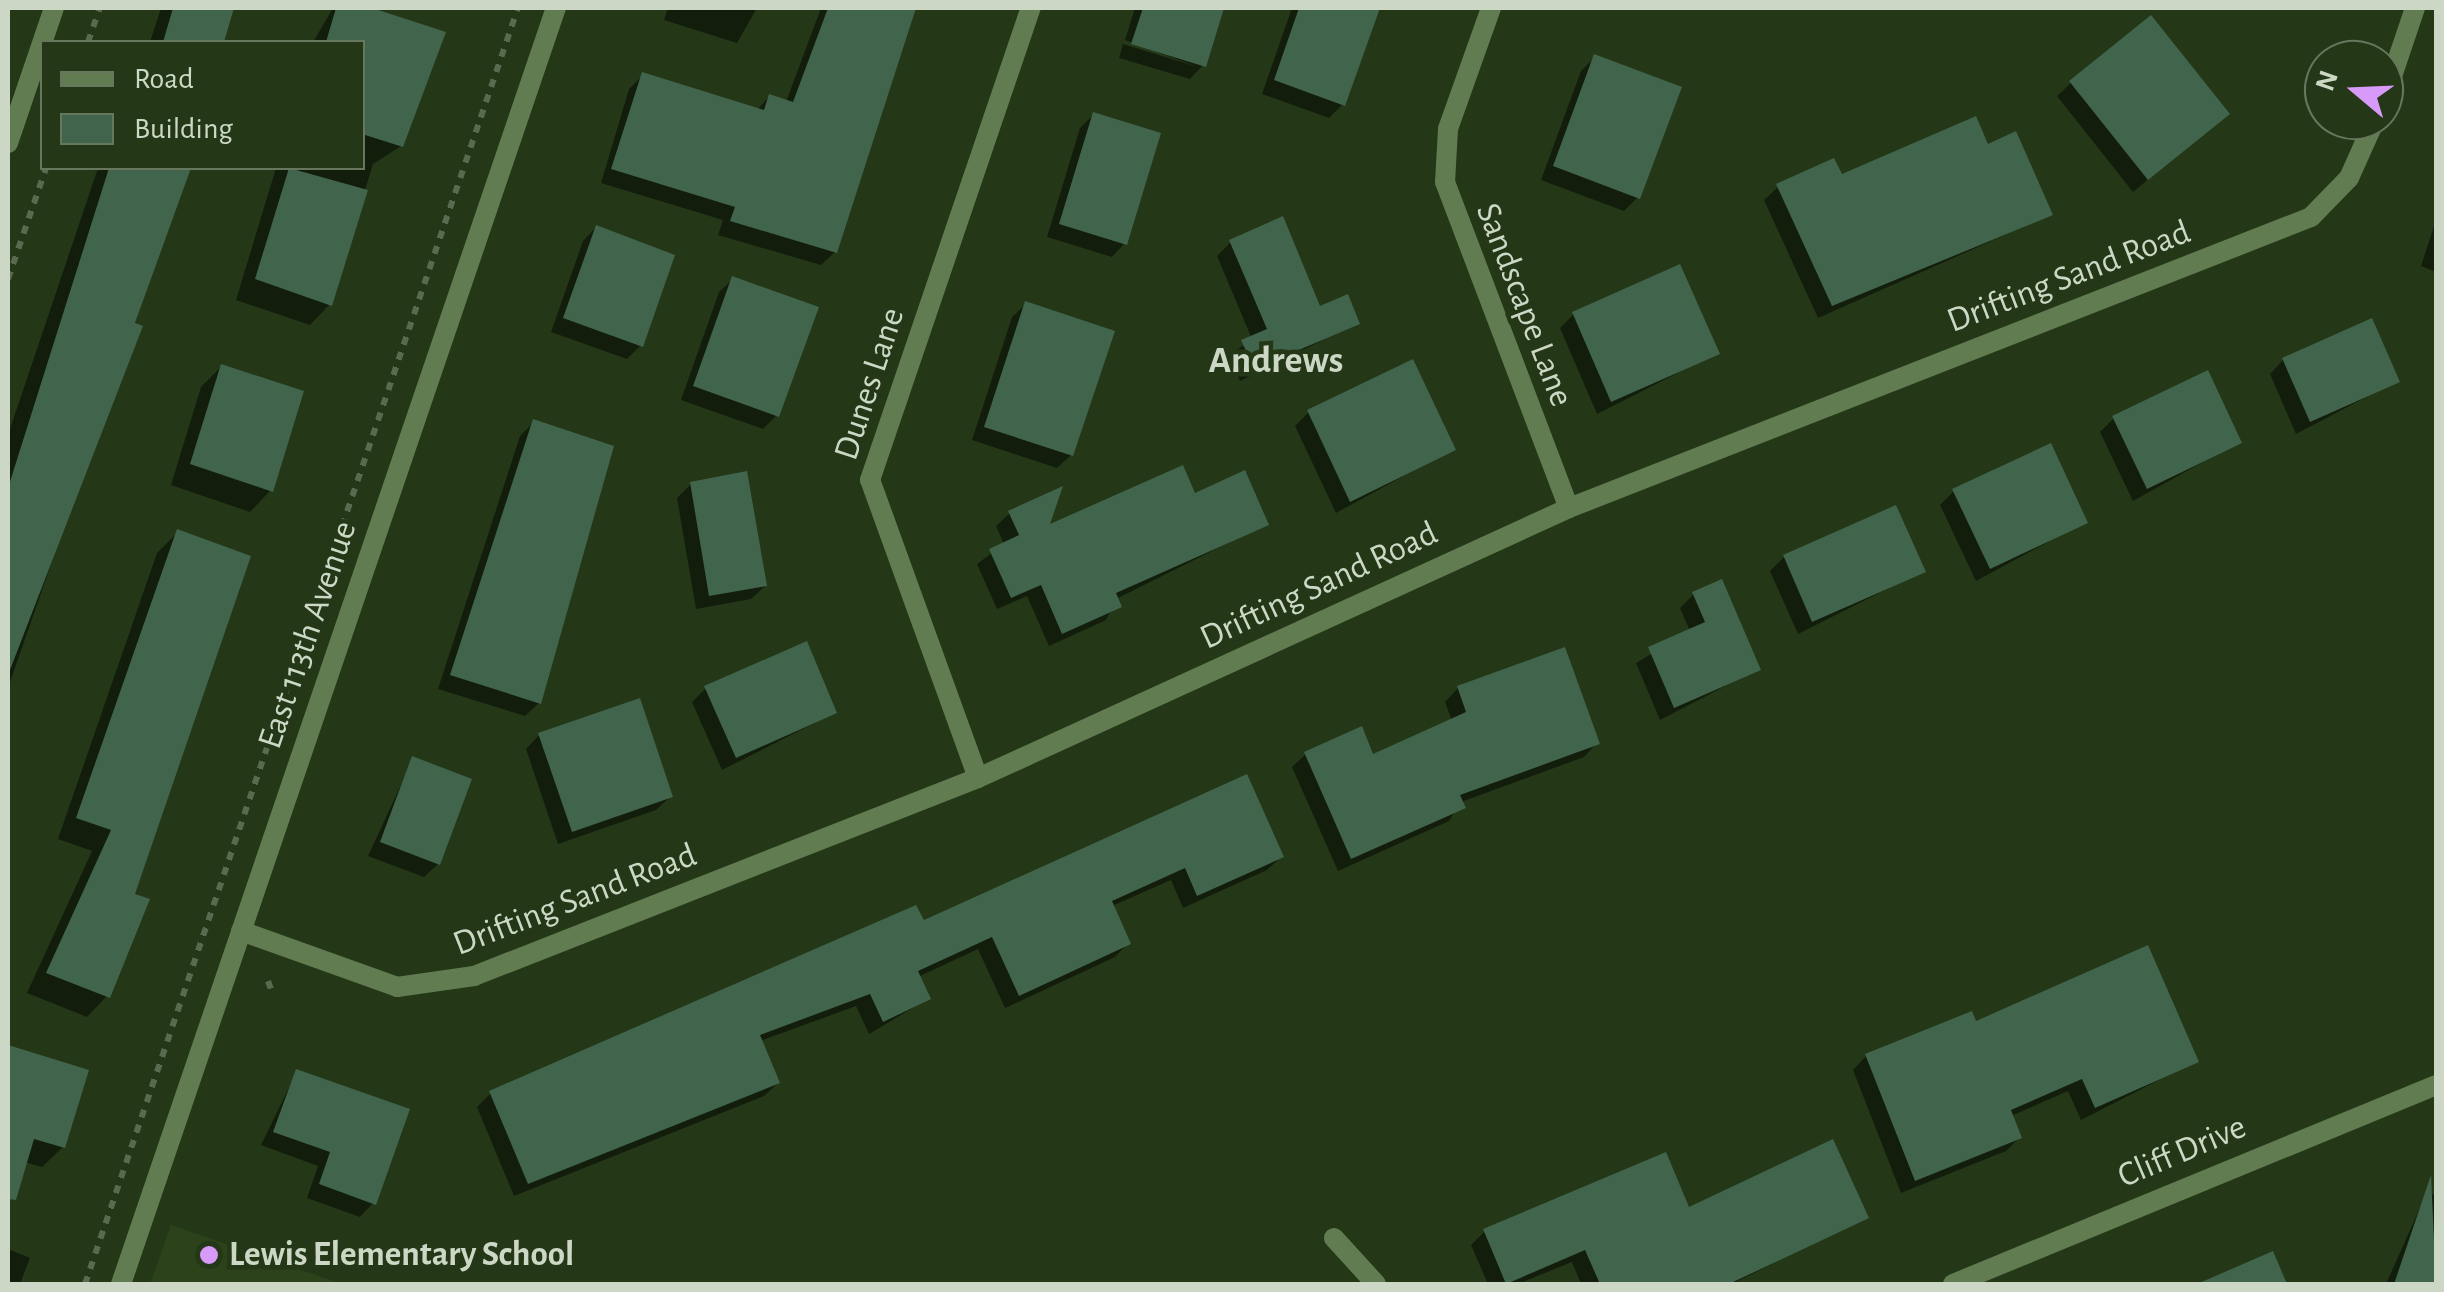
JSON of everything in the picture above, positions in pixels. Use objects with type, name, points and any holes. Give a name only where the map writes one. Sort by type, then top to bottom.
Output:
[{"type":"street","points":[[43,40],[54,8]]},
{"type":"street","name":"East 113th Avenue","points":[[121,1284],[556,8]]},
{"type":"street","name":"Dunes Lane","points":[[978,778],[870,480],[1031,8]]},
{"type":"street","name":"Sandscape Lane","points":[[1491,8],[1448,129],[1445,182],[1462,247],[1568,508]]},
{"type":"street","points":[[2404,40],[2414,8]]},
{"type":"street","points":[[8,142],[40,49]]},
{"type":"street","name":"Drifting Sand Road","points":[[242,931],[397,987],[429,987],[978,778],[1568,508],[2311,216],[2349,178],[2366,140]]},
{"type":"street","name":"Cliff Drive","points":[[1953,1284],[2436,1085]]},
{"type":"street","points":[[1334,1238],[1376,1284]]},
{"type":"path","points":[[89,40],[100,8]]},
{"type":"path","points":[[85,1284],[518,8]]},
{"type":"path","points":[[8,279],[45,170]]},
{"type":"path","points":[[268,981],[273,995]]},
{"type":"shaded area","name":"Lewis Elementary School","points":[[171,1225],[342,1284],[150,1284]]},
{"type":"building","points":[[173,8],[234,8],[225,40],[164,40]]},
{"type":"building","points":[[336,8],[372,8],[446,32],[403,147],[365,135],[365,40],[327,40]]},
{"type":"building","points":[[828,8],[916,8],[837,253],[730,221],[735,207],[611,169],[642,72],[764,110],[769,94],[793,102]]},
{"type":"building","points":[[1143,8],[1224,8],[1206,67],[1131,44]]},
{"type":"building","points":[[1299,8],[1380,8],[1345,106],[1274,80]]},
{"type":"building","points":[[2151,15],[2230,114],[2148,180],[2069,81]]},
{"type":"building","points":[[1594,54],[1682,87],[1640,199],[1553,166]]},
{"type":"building","points":[[1093,112],[1161,133],[1127,245],[1059,224]]},
{"type":"building","points":[[1976,116],[1988,144],[2016,131],[2053,215],[1832,306],[1776,184],[1834,158],[1842,174]]},
{"type":"building","points":[[108,170],[190,170],[135,323],[143,326],[8,675],[8,488]]},
{"type":"building","points":[[288,170],[368,190],[332,306],[255,279]]},
{"type":"building","points":[[1283,216],[1320,306],[1348,294],[1360,324],[1254,369],[1241,340],[1267,329],[1229,240]]},
{"type":"building","points":[[596,225],[675,255],[643,347],[563,318]]},
{"type":"building","points":[[1680,264],[1720,354],[1611,402],[1572,312]]},
{"type":"building","points":[[732,276],[819,307],[779,417],[693,386]]},
{"type":"building","points":[[1025,301],[1115,331],[1073,456],[984,427]]},
{"type":"building","points":[[2372,318],[2400,382],[2310,422],[2282,358]]},
{"type":"building","points":[[1413,359],[1456,450],[1350,502],[1307,410]]},
{"type":"building","points":[[221,364],[304,391],[273,492],[190,464]]},
{"type":"building","points":[[2208,370],[2242,443],[2147,489],[2112,416]]},
{"type":"building","points":[[533,419],[614,446],[541,704],[450,675]]},
{"type":"building","points":[[2051,443],[2088,523],[1990,569],[1952,489]]},
{"type":"building","points":[[1183,465],[1195,493],[1245,470],[1269,525],[1116,593],[1122,607],[1062,634],[1041,585],[1011,598],[989,549],[1019,535],[1008,511],[1063,486],[1050,524]]},
{"type":"building","points":[[747,471],[767,586],[709,596],[690,482]]},
{"type":"building","points":[[1896,505],[1926,572],[1812,622],[1783,555]]},
{"type":"building","points":[[177,529],[251,556],[135,894],[150,899],[110,998],[46,973],[111,830],[76,818]]},
{"type":"building","points":[[1722,579],[1761,670],[1674,708],[1648,647],[1705,622],[1692,592]]},
{"type":"building","points":[[807,641],[837,713],[736,758],[704,686]]},
{"type":"building","points":[[1565,647],[1600,744],[1460,795],[1466,808],[1351,859],[1304,752],[1362,726],[1373,754],[1466,712],[1457,686]]},
{"type":"building","points":[[640,698],[673,797],[572,832],[538,733]]},
{"type":"building","points":[[412,756],[472,779],[440,865],[380,842]]},
{"type":"building","points":[[1247,774],[1284,857],[1197,896],[1185,868],[1112,901],[1131,944],[1019,996],[992,937],[918,971],[931,999],[883,1022],[870,994],[760,1035],[780,1083],[528,1184],[489,1091],[916,905],[924,920]]},
{"type":"building","points":[[2148,945],[2199,1062],[2095,1108],[2082,1079],[2011,1110],[2022,1138],[1915,1181],[1865,1054],[1972,1011],[1976,1021]]},
{"type":"building","points":[[8,1045],[89,1070],[65,1148],[34,1139],[16,1200],[8,1199]]},
{"type":"building","points":[[296,1069],[410,1109],[376,1205],[319,1184],[330,1152],[273,1132]]},
{"type":"building","points":[[1833,1139],[1869,1218],[1729,1284],[1600,1284],[1585,1250],[1506,1284],[1483,1229],[1666,1152],[1689,1207]]},
{"type":"building","points":[[2431,1175],[2436,1284],[2394,1284]]},
{"type":"building","points":[[2273,1251],[2287,1284],[2197,1284]]},
{"type":"place","name":"Lewis Elementary School","points":[[209,1255]]},
{"type":"district","name":"Andrews","points":[[1276,362]]}]
